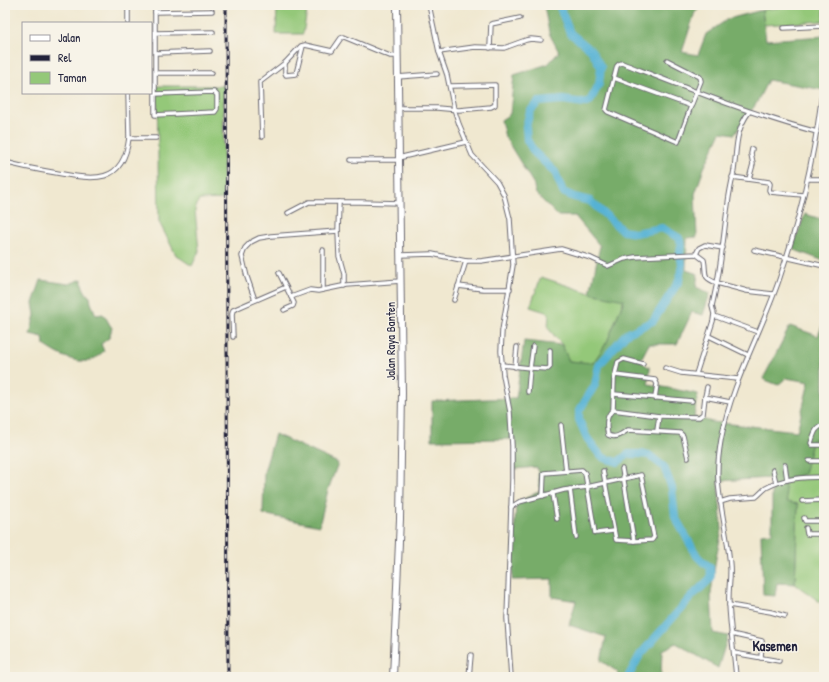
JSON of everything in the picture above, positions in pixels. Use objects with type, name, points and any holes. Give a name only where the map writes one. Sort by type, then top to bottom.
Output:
[{"type":"main road","name":"Jalan Raya Banten","points":[[393,677],[401,468],[401,255],[398,159],[397,5]]},
{"type":"street","points":[[128,5],[128,22]]},
{"type":"street","points":[[155,5],[156,33],[156,73],[155,94],[155,114],[215,112],[217,109],[217,95],[214,92],[155,94]]},
{"type":"street","points":[[430,5],[439,52],[450,86],[454,109],[466,142],[472,155],[497,182],[504,195],[510,219],[513,271],[502,331],[502,365],[510,412],[512,446],[507,618],[511,677]]},
{"type":"street","points":[[155,12],[212,11]]},
{"type":"street","points":[[490,48],[491,24],[520,18]]},
{"type":"street","points":[[784,28],[824,26]]},
{"type":"street","points":[[156,33],[213,32]]},
{"type":"street","points":[[262,137],[260,82],[285,63],[303,46],[306,45],[332,51],[341,38],[344,37],[390,56],[397,56]]},
{"type":"street","points":[[439,52],[475,47],[504,48],[532,39],[541,40]]},
{"type":"street","points":[[285,63],[286,74],[296,74],[303,46]]},
{"type":"street","points":[[156,53],[210,52]]},
{"type":"street","points":[[667,60],[698,75],[700,81],[697,92],[679,140],[676,141],[608,112],[606,106],[617,66],[622,63],[697,92],[749,112],[817,132]]},
{"type":"street","points":[[156,73],[212,73]]},
{"type":"street","points":[[398,77],[437,74]]},
{"type":"street","points":[[736,677],[729,605],[730,565],[720,502],[718,478],[720,450],[730,402],[782,272],[786,258],[808,179],[817,132],[824,77]]},
{"type":"street","points":[[614,78],[692,106]]},
{"type":"street","points":[[398,108],[459,110],[493,107],[495,105],[495,85],[450,86]]},
{"type":"street","points":[[5,162],[71,176],[100,177],[113,172],[125,157],[129,138],[128,94]]},
{"type":"street","points":[[696,374],[714,316],[712,306],[723,248],[738,134],[741,125],[749,112]]},
{"type":"street","points":[[129,138],[156,138]]},
{"type":"street","points":[[351,160],[398,159],[466,142]]},
{"type":"street","points":[[749,179],[753,164],[751,154],[752,149]]},
{"type":"street","points":[[732,177],[769,182],[770,192],[803,195]]},
{"type":"street","points":[[808,179],[824,179]]},
{"type":"street","points":[[288,213],[309,202],[400,204]]},
{"type":"street","points":[[339,202],[338,256],[344,276],[344,286]]},
{"type":"street","points":[[255,300],[242,256],[243,251],[251,242],[259,238],[271,236],[338,231]]},
{"type":"street","points":[[694,254],[699,248],[705,245],[723,248]]},
{"type":"street","points":[[401,255],[432,254],[466,261],[486,260],[561,249],[591,258],[608,266],[624,259],[641,256],[694,254],[704,260],[705,275],[708,280],[747,291],[773,294]]},
{"type":"street","points":[[323,250],[323,290]]},
{"type":"street","points":[[754,250],[820,265]]},
{"type":"street","points":[[454,300],[466,261]]},
{"type":"street","points":[[279,273],[294,303],[293,306],[284,310]]},
{"type":"street","points":[[291,297],[310,290],[323,290],[344,286],[401,281]]},
{"type":"street","points":[[458,286],[483,289],[510,289]]},
{"type":"street","points":[[233,337],[232,314],[234,310],[286,287]]},
{"type":"street","points":[[714,316],[758,332]]},
{"type":"street","points":[[709,336],[748,355]]},
{"type":"street","points":[[515,367],[517,346]]},
{"type":"street","points":[[528,392],[533,346]]},
{"type":"street","points":[[502,365],[548,369],[550,367],[550,350]]},
{"type":"street","points":[[643,364],[624,359],[620,360],[614,374],[613,410],[611,411],[606,422],[607,434],[609,436],[621,436],[628,430],[682,434],[688,458]]},
{"type":"street","points":[[665,368],[681,373],[738,379]]},
{"type":"street","points":[[614,374],[655,380],[657,384],[655,398]]},
{"type":"street","points":[[613,410],[658,416],[701,416],[707,387]]},
{"type":"street","points":[[614,394],[692,401]]},
{"type":"street","points":[[705,397],[730,402]]},
{"type":"street","points":[[657,431],[658,416]]},
{"type":"street","points":[[824,424],[816,429],[811,443],[812,445],[824,444]]},
{"type":"street","points":[[562,426],[566,471]]},
{"type":"street","points":[[809,461],[824,461]]},
{"type":"street","points":[[785,466],[787,480]]},
{"type":"street","points":[[622,469],[634,541]]},
{"type":"street","points":[[773,470],[776,483]]},
{"type":"street","points":[[543,496],[544,473],[584,471],[595,533],[613,530]]},
{"type":"street","points":[[511,507],[519,502],[570,489],[605,483],[641,476],[654,539],[616,541],[613,530],[605,483],[603,471]]},
{"type":"street","points":[[720,502],[730,499],[756,497],[764,489],[776,483],[787,480],[824,477]]},
{"type":"street","points":[[570,489],[576,536]]},
{"type":"street","points":[[553,494],[557,519]]},
{"type":"street","points":[[802,501],[824,500]]},
{"type":"street","points":[[804,518],[805,521],[824,521]]},
{"type":"street","points":[[806,528],[807,534],[824,534]]},
{"type":"street","points":[[729,605],[764,610],[785,616]]},
{"type":"street","points":[[731,634],[762,641],[761,658]]},
{"type":"street","points":[[734,653],[779,661]]},
{"type":"street","points":[[469,677],[471,655]]},
{"type":"green space","points":[[277,5],[308,5],[303,34],[276,34]]},
{"type":"green space","points":[[544,5],[704,5],[695,12],[682,52],[698,55],[706,34],[728,19],[762,10],[766,40],[824,36],[824,90],[768,80],[756,104],[735,134],[721,132],[704,168],[695,194],[697,237],[687,238],[686,270],[698,274],[696,287],[710,293],[703,315],[692,312],[677,344],[649,344],[640,361],[650,368],[648,384],[698,394],[694,417],[712,422],[797,431],[809,382],[786,378],[778,385],[763,379],[790,326],[818,336],[824,321],[824,420],[822,428],[824,428],[824,440],[813,439],[804,474],[784,480],[787,502],[798,504],[795,584],[777,583],[775,596],[763,595],[761,534],[772,533],[772,478],[718,481],[722,530],[711,594],[713,633],[728,636],[718,668],[676,643],[662,650],[661,677],[617,677],[618,672],[601,661],[606,637],[569,625],[576,601],[552,597],[552,579],[512,580],[516,503],[540,491],[537,467],[515,469],[515,439],[432,440],[432,401],[516,398],[524,341],[562,345],[569,361],[593,363],[607,342],[624,300],[590,293],[600,246],[575,216],[558,216],[536,194],[533,183],[505,137],[501,120],[510,114],[514,75],[548,64],[559,52],[549,33]]},
{"type":"green space","points":[[783,5],[824,5],[824,21],[764,25],[762,10],[782,7]]},
{"type":"green space","points":[[157,86],[224,86],[223,199],[199,200],[195,210],[199,251],[192,266],[176,255],[159,222]]},
{"type":"green space","points":[[805,214],[824,220],[824,261],[792,249]]},
{"type":"green space","points":[[541,277],[590,293],[624,299],[607,342],[593,364],[569,361],[562,345],[548,328],[549,313],[530,307]]},
{"type":"green space","points":[[82,279],[83,286],[86,293],[90,297],[96,315],[103,314],[112,328],[109,338],[101,344],[104,351],[88,361],[64,357],[44,345],[43,337],[30,334],[35,315],[33,303],[41,280],[69,284]]},
{"type":"green space","points":[[275,434],[338,463],[328,490],[319,526],[263,514],[264,472]]},
{"type":"green space","points":[[813,439],[824,440],[824,605],[795,584],[798,504],[787,503],[783,480]]},
{"type":"waterway","points":[[559,5],[570,33],[591,50],[601,67],[599,84],[590,101],[584,103],[563,100],[539,102],[530,111],[526,127],[527,140],[534,152],[555,172],[563,192],[574,197],[590,201],[623,231],[635,233],[662,228],[679,238],[681,244],[680,254],[682,264],[679,281],[653,321],[626,334],[599,365],[595,385],[579,411],[579,420],[587,438],[604,458],[618,462],[628,454],[649,455],[664,467],[672,488],[675,517],[697,556],[710,567],[711,578],[692,596],[640,655],[628,677]]},
{"type":"railway","points":[[226,5],[228,677]]},
{"type":"district","name":"Kasemen","points":[[775,645]]}]
